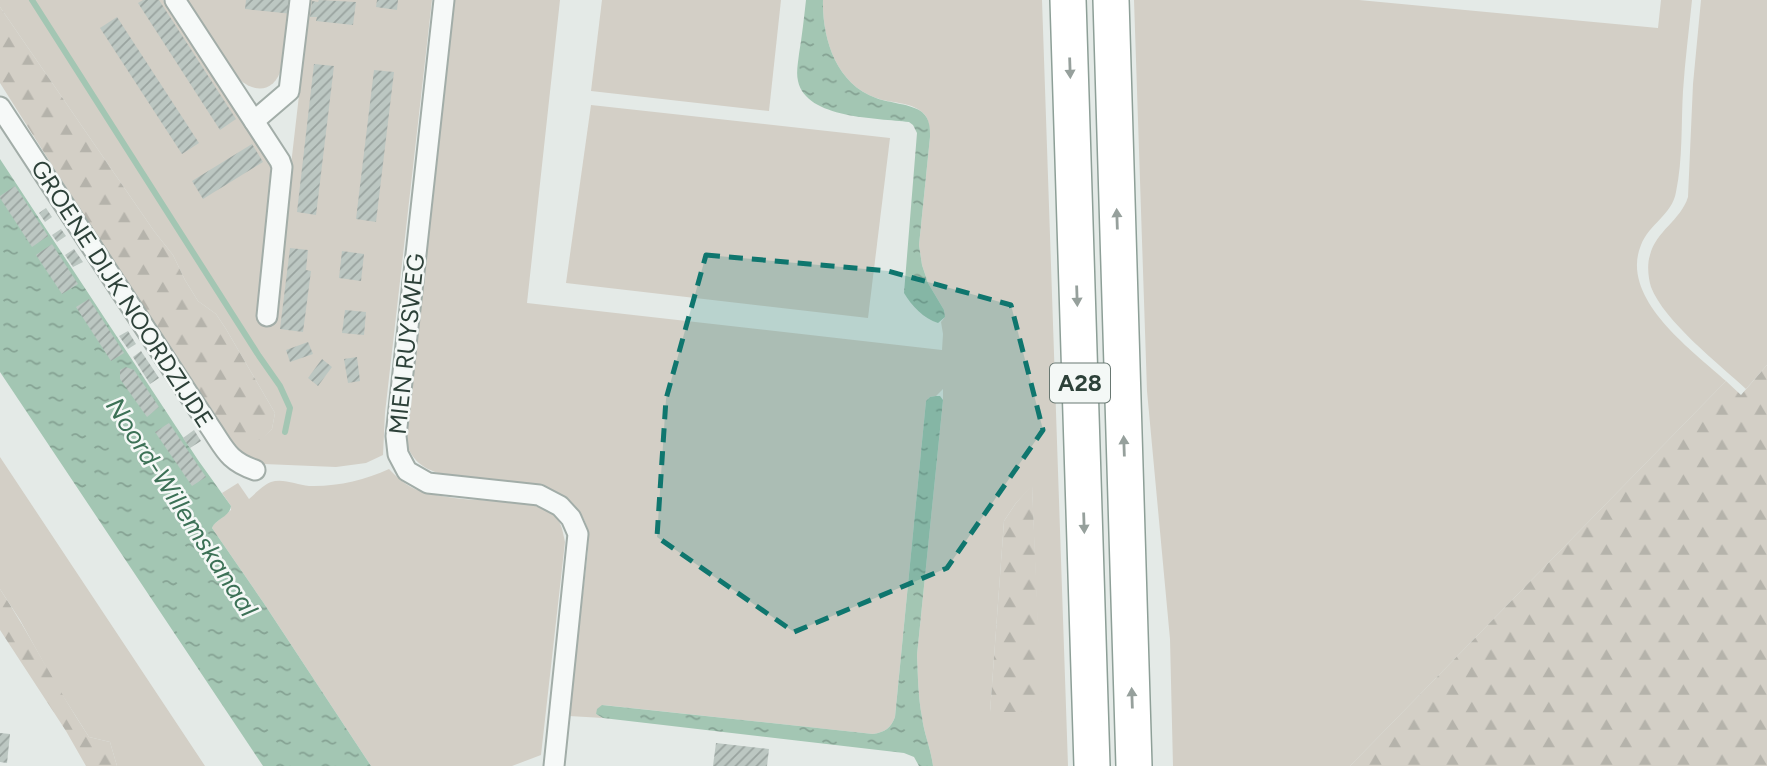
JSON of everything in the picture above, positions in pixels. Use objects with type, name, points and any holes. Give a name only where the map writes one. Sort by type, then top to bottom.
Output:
[{"type":"highway","name":"A28","points":[[1068,0],[1092,766]]},
{"type":"highway","name":"A28","points":[[1111,0],[1134,766]]},
{"type":"street","points":[[175,0],[282,167],[267,316]]},
{"type":"street","points":[[254,121],[289,92],[300,0]]},
{"type":"street","name":"MIEN RUYSWEG","points":[[444,0],[396,436],[398,454],[407,471],[428,483],[539,495],[560,506],[571,518],[578,534],[554,766]]},
{"type":"street","name":"GROENE DIJK NOORDZIJDE","points":[[0,107],[232,460],[254,470]]},
{"type":"highlighted area","points":[[706,255],[888,271],[1011,305],[1043,430],[947,568],[794,632],[657,537],[666,399]]},
{"type":"green space","points":[[0,0],[163,0],[271,165],[257,317],[273,321],[310,0],[432,0],[385,413],[383,455],[366,463],[336,467],[264,464],[251,461],[238,453],[230,439],[262,439],[272,429],[275,413],[226,329],[216,314],[198,301],[173,255],[0,7]]},
{"type":"green space","points":[[188,0],[291,0],[282,67],[275,81],[270,86],[259,89],[239,79]]},
{"type":"green space","points":[[453,0],[560,0],[527,303],[942,350],[941,322],[945,317],[944,310],[928,283],[919,245],[930,137],[928,120],[925,114],[906,104],[876,98],[862,91],[841,71],[825,29],[823,0],[1042,0],[1068,766],[933,766],[921,709],[917,655],[943,389],[926,401],[895,717],[887,729],[873,734],[603,705],[596,714],[603,718],[569,716],[588,550],[588,530],[581,513],[566,498],[547,487],[431,470],[416,460],[404,437]],"holes":[[[1032,486],[1041,712],[990,712],[1004,521]]]},
{"type":"green space","points":[[602,0],[781,0],[769,111],[591,91]]},
{"type":"green space","points":[[1134,0],[1359,0],[1658,28],[1661,0],[1692,0],[1676,192],[1670,207],[1649,231],[1641,245],[1637,265],[1640,284],[1649,303],[1678,338],[1726,381],[1350,766],[1173,766],[1170,639],[1147,391]]},
{"type":"green space","points":[[1701,0],[1767,0],[1767,365],[1746,389],[1693,341],[1668,314],[1651,287],[1649,275],[1649,259],[1657,239],[1680,212],[1688,197],[1693,84]]},
{"type":"green space","points":[[0,7],[173,255],[198,301],[216,314],[226,329],[275,413],[272,429],[262,440],[230,439],[133,293],[0,83]]},
{"type":"green space","points":[[591,105],[890,138],[868,318],[566,283]]},
{"type":"green space","points":[[1767,365],[1767,766],[1350,766],[1726,381],[1741,395]]},
{"type":"green space","points":[[0,457],[205,766],[117,766],[110,742],[89,737],[0,589]]},
{"type":"green space","points":[[389,469],[410,487],[421,491],[460,499],[534,505],[555,516],[559,522],[565,542],[541,755],[512,766],[371,766],[212,528],[231,510],[222,493],[238,483],[249,499],[271,482],[285,481],[309,486],[340,484]]},
{"type":"green space","points":[[1032,485],[1042,712],[990,712],[1004,521]]},
{"type":"green space","points":[[0,589],[89,737],[110,742],[117,766],[86,766],[0,630]]},
{"type":"water","points":[[806,0],[823,0],[829,44],[841,71],[851,82],[876,98],[918,109],[928,121],[930,137],[919,245],[928,283],[944,310],[945,317],[938,323],[918,311],[904,293],[917,133],[909,122],[828,110],[804,94],[797,71]]},
{"type":"water","name":"Noord-Willemskanaal","points":[[0,159],[231,506],[228,513],[212,528],[371,766],[263,766],[0,372]]},
{"type":"water","points":[[940,396],[943,400],[917,655],[921,709],[933,766],[919,766],[914,757],[904,753],[603,718],[596,714],[602,705],[873,734],[889,727],[895,717],[926,401],[930,397]]},
{"type":"building","points":[[143,0],[159,0],[236,119],[220,130],[138,3]]},
{"type":"building","points":[[246,0],[294,0],[293,14],[245,9]]},
{"type":"building","points":[[377,0],[398,0],[397,10],[376,7]]},
{"type":"building","points":[[312,1],[356,2],[353,25],[316,21],[317,17],[310,17]]},
{"type":"building","points":[[117,17],[199,143],[182,154],[100,28]]},
{"type":"building","points":[[314,64],[334,66],[316,215],[297,212]]},
{"type":"building","points":[[374,70],[394,72],[376,222],[356,219]]},
{"type":"building","points":[[252,144],[263,162],[203,199],[192,181]]},
{"type":"building","points":[[15,186],[48,236],[32,247],[0,198]]},
{"type":"building","points":[[46,208],[52,217],[45,222],[39,213]]},
{"type":"building","points":[[61,229],[66,236],[57,242],[52,235]]},
{"type":"building","points":[[52,244],[78,284],[62,294],[36,255]]},
{"type":"building","points":[[290,248],[308,250],[306,270],[311,271],[303,332],[280,329]]},
{"type":"building","points":[[74,249],[83,262],[73,267],[65,255]]},
{"type":"building","points":[[342,251],[364,254],[361,281],[339,278]]},
{"type":"building","points":[[89,299],[124,353],[111,361],[76,307]]},
{"type":"building","points":[[345,310],[366,312],[364,335],[342,333]]},
{"type":"building","points":[[128,331],[136,344],[128,349],[119,336]]},
{"type":"building","points":[[308,342],[313,354],[290,362],[286,350]]},
{"type":"building","points":[[141,351],[159,378],[150,384],[133,357]]},
{"type":"building","points":[[357,357],[360,381],[348,383],[344,359]]},
{"type":"building","points":[[322,359],[332,367],[318,386],[308,378]]},
{"type":"building","points":[[126,367],[134,370],[159,407],[147,417],[120,379],[120,370]]},
{"type":"building","points":[[169,423],[206,477],[192,486],[155,432]]},
{"type":"building","points":[[194,430],[201,441],[190,448],[183,438]]},
{"type":"building","points":[[0,733],[10,734],[7,763],[0,762]]},
{"type":"building","points":[[716,743],[769,749],[767,766],[713,766]]},
{"type":"waterway","points":[[32,0],[280,386],[290,408],[285,432]]}]
